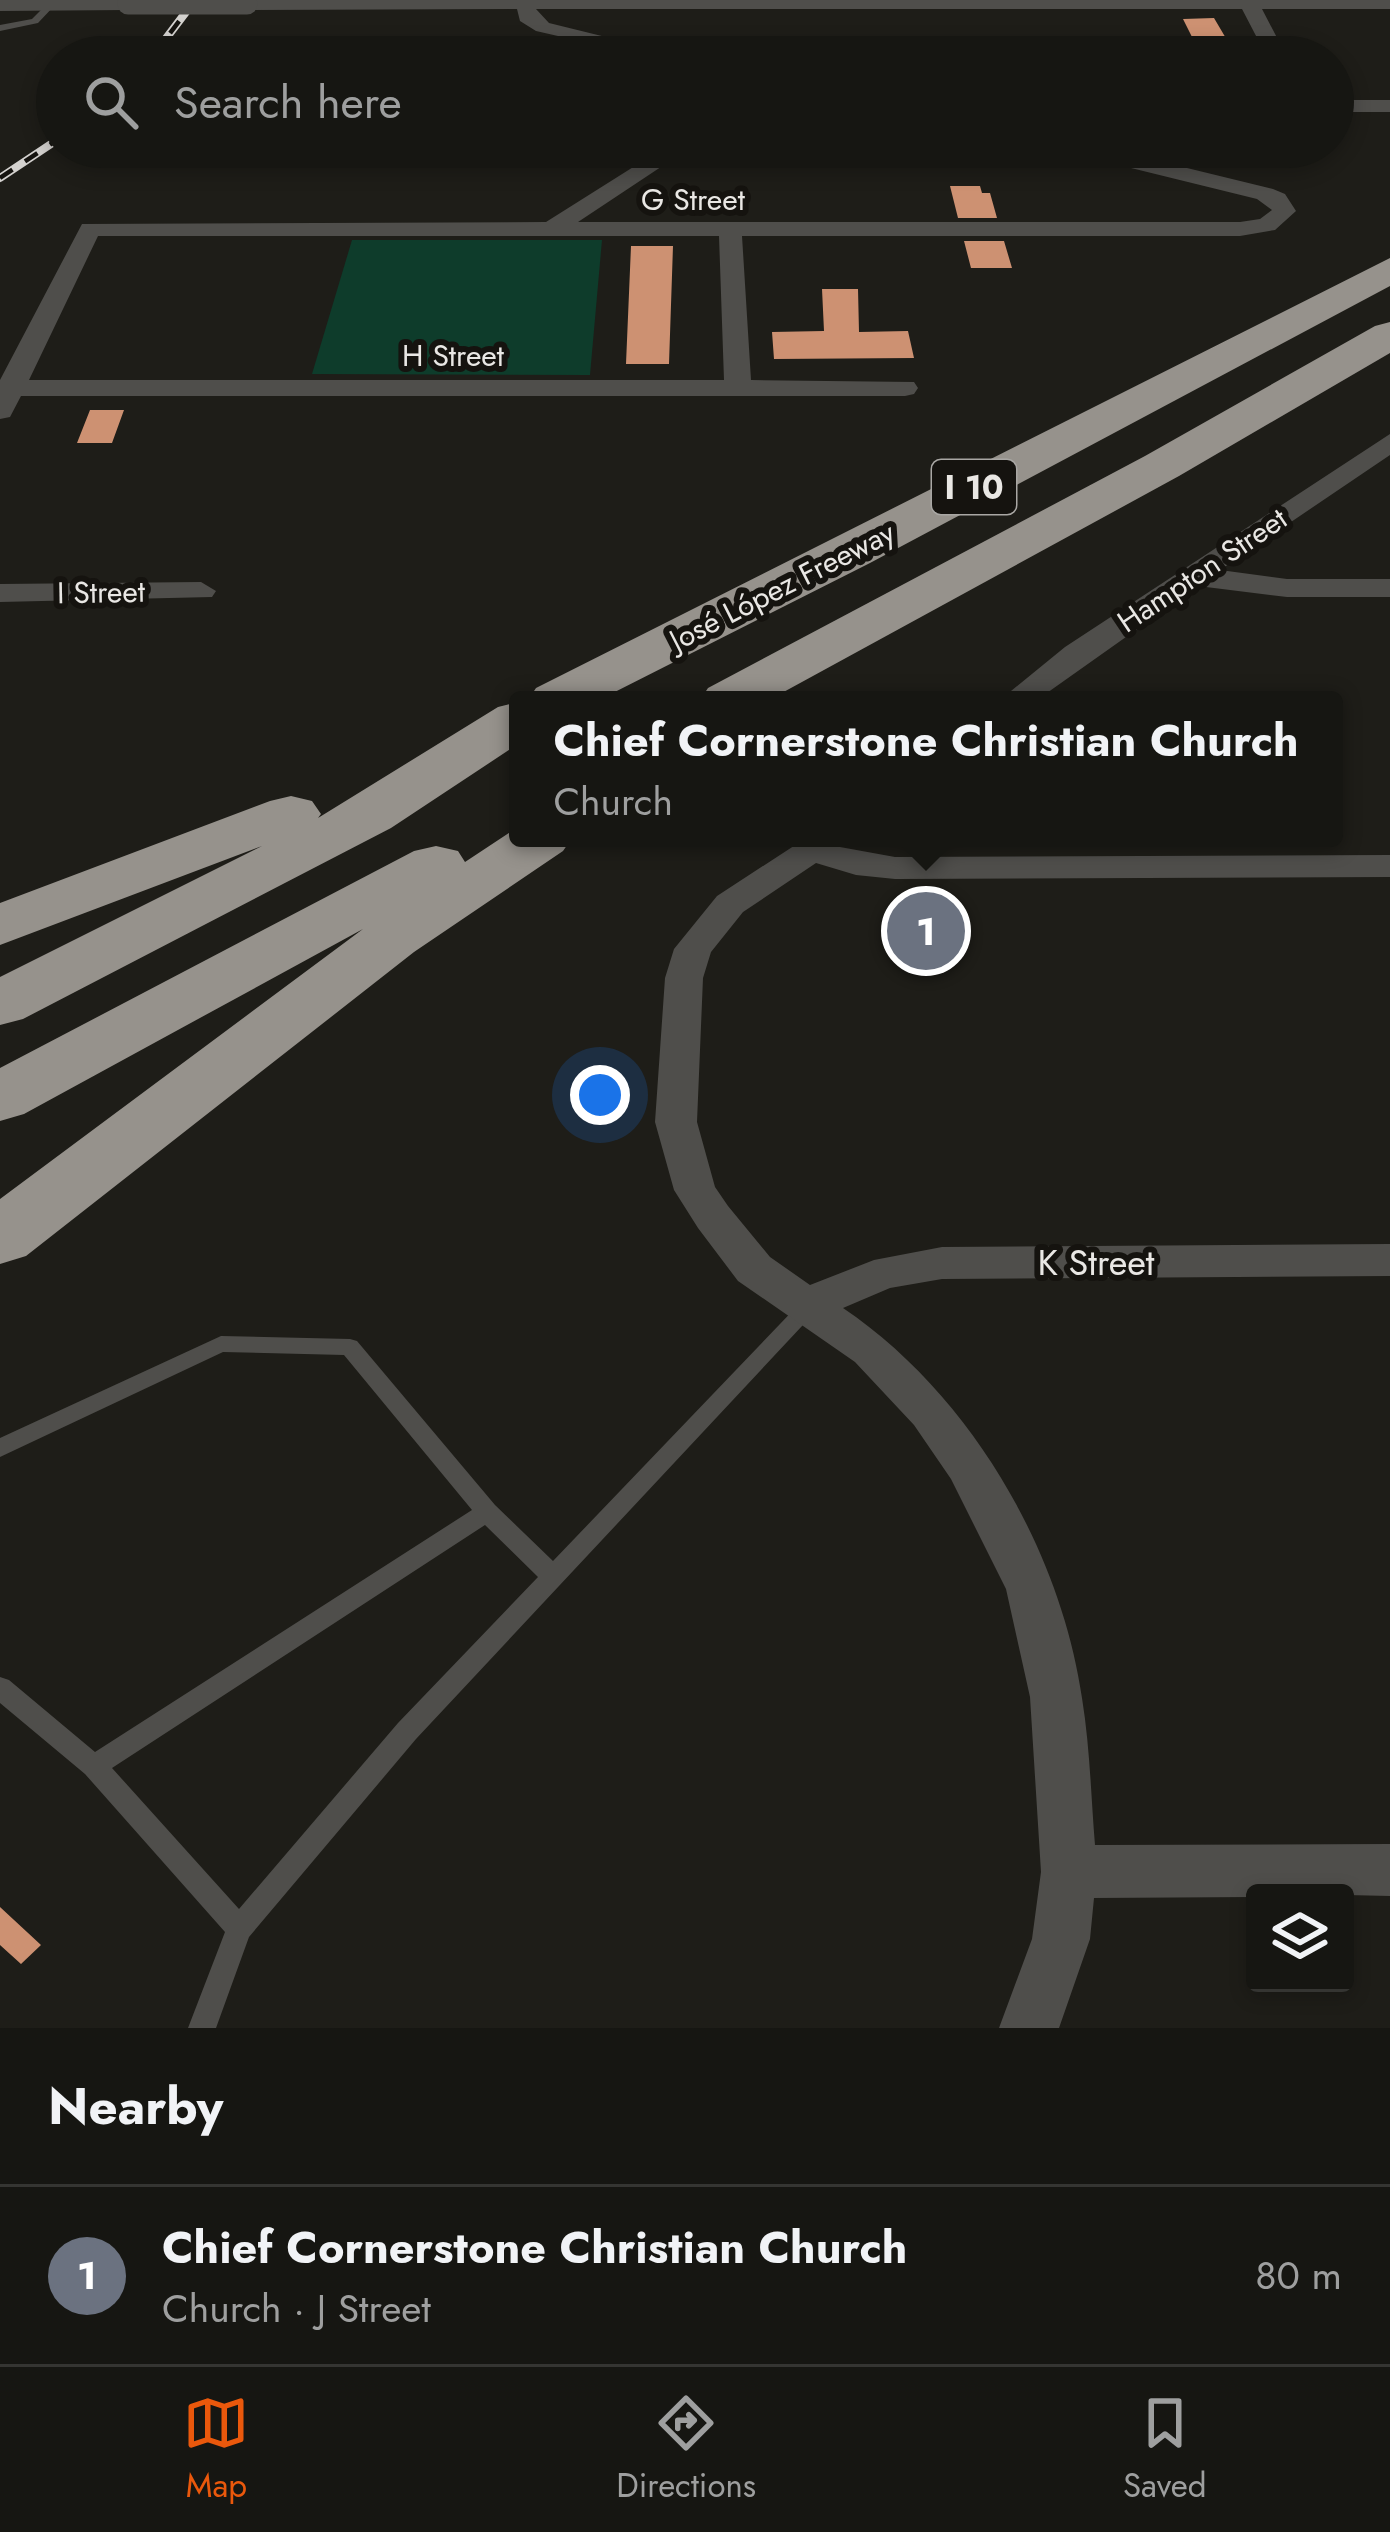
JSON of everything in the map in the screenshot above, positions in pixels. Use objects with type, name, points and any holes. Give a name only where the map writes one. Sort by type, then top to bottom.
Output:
[{"type":"highway","name":"José López Freeway","points":[[574,691],[852,552],[1390,269]]},
{"type":"highway","name":"José López Freeway","points":[[748,691],[1162,466],[1390,335]]},
{"type":"highway","points":[[0,925],[280,818],[509,722]]},
{"type":"highway","name":"José López Freeway","points":[[0,1004],[370,814],[509,726]]},
{"type":"highway","points":[[0,1097],[509,825]]},
{"type":"highway","points":[[0,1237],[392,938],[528,847]]},
{"type":"street","points":[[526,3],[527,17],[543,27],[582,36]]},
{"type":"street","points":[[1249,3],[1266,36]]},
{"type":"street","points":[[0,5],[1390,3]]},
{"type":"street","points":[[1354,106],[1390,106]]},
{"type":"street","points":[[551,230],[647,168]]},
{"type":"street","name":"G Street","points":[[4,396],[90,229],[1240,229],[1267,225],[1284,211],[1282,204],[1251,190],[1160,168]]},
{"type":"street","points":[[730,230],[738,388]]},
{"type":"street","name":"H Street","points":[[4,396],[905,388]]},
{"type":"street","name":"Hampton Street","points":[[1029,691],[1390,442]]},
{"type":"street","points":[[1194,576],[1287,588],[1390,588]]},
{"type":"street","name":"I Street","points":[[0,593],[201,591]]},
{"type":"street","points":[[816,847],[730,904],[693,950],[684,978],[676,1122],[695,1190],[713,1217],[754,1268],[871,1350],[931,1412],[968,1466],[1031,1588],[1056,1697],[1069,1872],[1061,1939],[1030,2028]]},
{"type":"street","points":[[825,847],[856,864],[895,868],[1390,866]]},
{"type":"street","name":"K Street","points":[[810,1305],[856,1279],[893,1268],[942,1263],[1390,1260]]},
{"type":"street","points":[[1069,1872],[1390,1870]]},
{"type":"lane","points":[[0,28],[34,21],[51,5]]},
{"type":"lane","points":[[202,2028],[239,1929],[406,1731],[810,1305]]},
{"type":"lane","points":[[0,1448],[221,1344],[350,1347],[487,1512],[553,1576]]},
{"type":"lane","points":[[94,1766],[487,1512]]},
{"type":"lane","points":[[0,1688],[94,1766],[239,1929]]},
{"type":"green space","points":[[352,240],[602,240],[590,375],[312,374]]},
{"type":"building","points":[[1214,18],[1225,36],[1192,36],[1183,19]]},
{"type":"building","points":[[950,186],[980,186],[982,193],[990,193],[997,218],[958,218]]},
{"type":"building","points":[[964,241],[1004,241],[1012,268],[971,268]]},
{"type":"building","points":[[631,246],[673,246],[669,364],[626,364]]},
{"type":"building","points":[[822,289],[858,289],[859,332],[908,331],[914,358],[774,359],[772,332],[824,331]]},
{"type":"building","points":[[90,410],[124,410],[112,443],[77,443]]},
{"type":"building","points":[[0,1907],[41,1945],[21,1964],[0,1945]]},
{"type":"railway","points":[[168,36],[195,0]]},
{"type":"railway","points":[[0,178],[36,154]]},
{"type":"place","name":"Chief Cornerstone Christian Church","points":[[926,931]]}]
